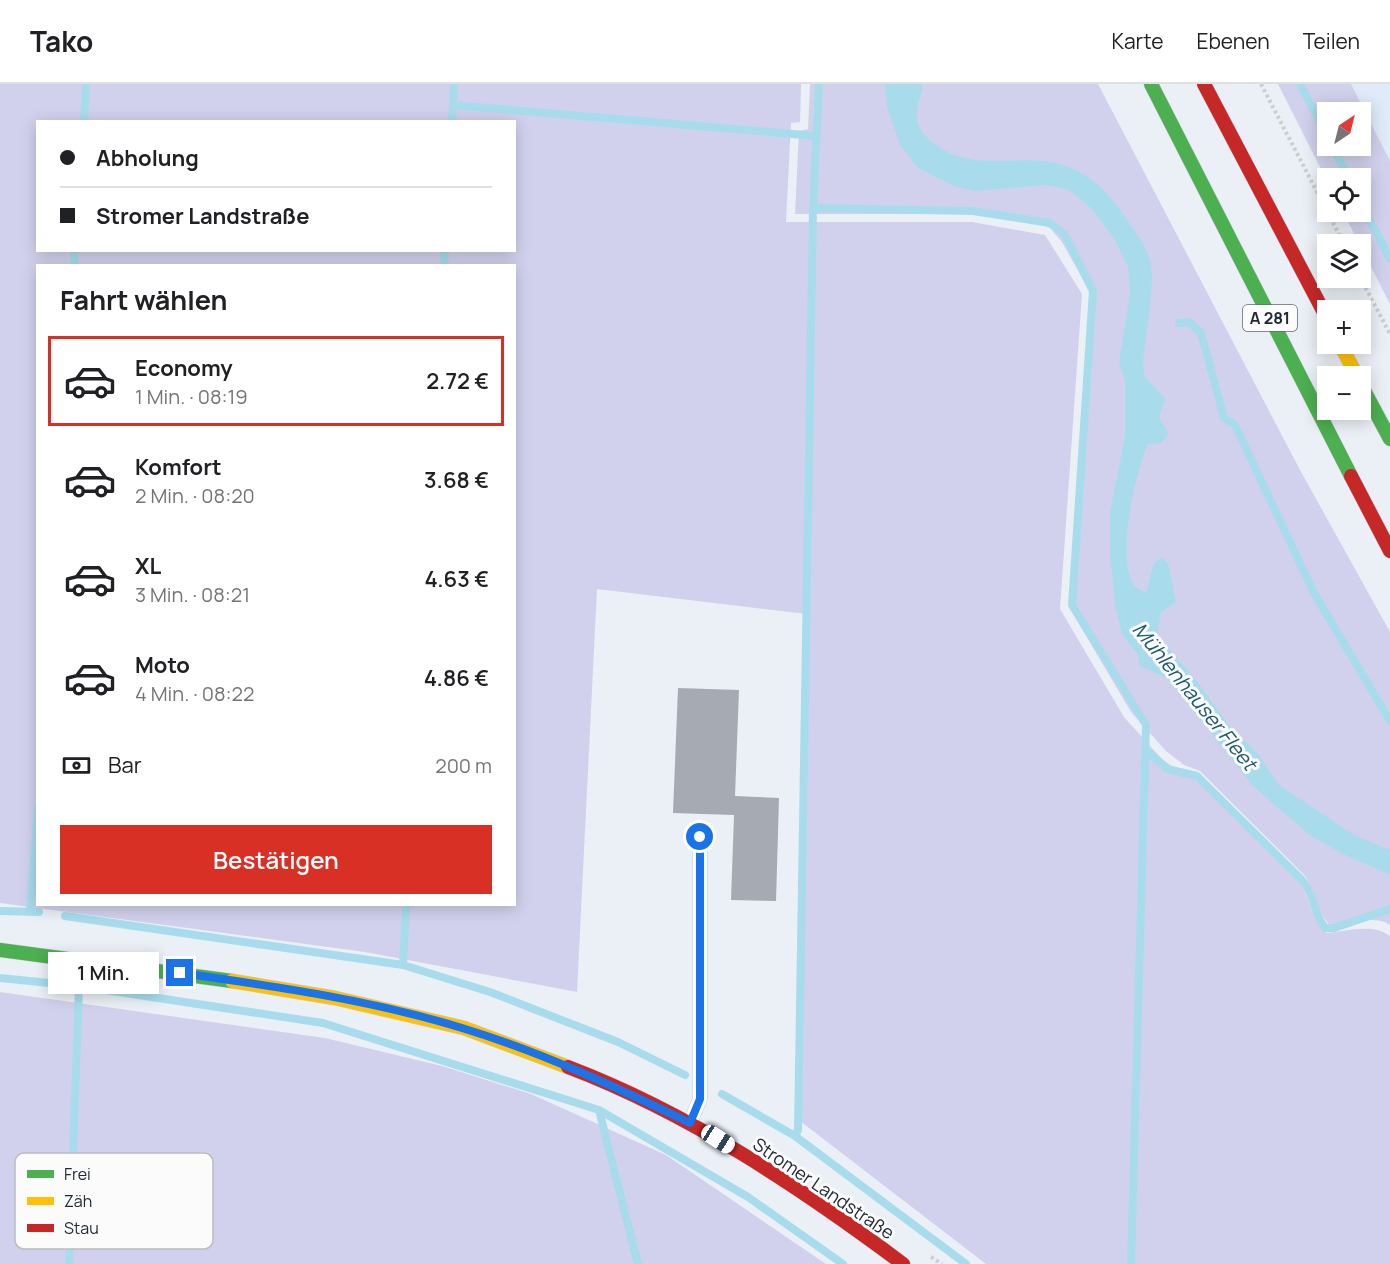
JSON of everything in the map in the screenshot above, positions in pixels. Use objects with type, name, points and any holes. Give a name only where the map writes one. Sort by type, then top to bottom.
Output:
[{"type":"main road","name":"A 281","points":[[1151,84],[1390,551]]},
{"type":"main road","name":"A 281","points":[[1204,84],[1317,300]]},
{"type":"main road","points":[[1371,404],[1390,439]]},
{"type":"main road","name":"Stromer Landstraße","points":[[0,950],[202,976],[399,1011],[464,1028],[607,1082],[690,1123],[836,1214],[903,1264]]},
{"type":"lane","points":[[690,1123],[700,1099],[700,837]]},
{"type":"path","points":[[1261,84],[1339,234]]},
{"type":"path","points":[[1366,288],[1390,334]]},
{"type":"shaded area","points":[[0,84],[801,84],[800,122],[791,123],[786,222],[972,222],[1045,235],[1082,294],[1060,609],[1124,717],[1160,757],[1180,773],[1196,778],[1299,882],[1317,921],[1327,933],[1368,929],[1390,936],[1390,1264],[986,1264],[800,1121],[807,614],[597,589],[577,992],[365,952],[0,903]]},
{"type":"shaded area","points":[[810,84],[1098,84],[1300,470],[1390,632],[1390,925],[1377,920],[1369,920],[1330,925],[1325,920],[1305,876],[1200,771],[1184,765],[1166,751],[1131,712],[1069,607],[1090,292],[1062,242],[1050,228],[1042,225],[973,214],[795,214],[799,131],[808,129]]},
{"type":"shaded area","points":[[1278,84],[1351,84],[1360,102],[1317,102],[1317,156],[1371,156],[1371,123],[1390,161],[1390,304],[1371,267],[1371,234],[1354,234],[1348,222],[1371,222],[1371,168],[1320,168]]},
{"type":"shaded area","points":[[1350,84],[1390,84],[1390,162],[1371,125],[1371,102],[1359,102]]},
{"type":"shaded area","points":[[0,992],[325,1038],[442,1066],[531,1094],[666,1155],[826,1264],[0,1264]]},
{"type":"water","name":"Mühlenhauser Fleet","points":[[885,84],[923,84],[917,109],[918,124],[921,131],[939,147],[954,155],[969,159],[1032,160],[1073,169],[1092,180],[1108,194],[1138,236],[1149,258],[1152,273],[1143,364],[1145,377],[1165,398],[1159,418],[1169,434],[1160,444],[1148,444],[1138,474],[1129,515],[1127,537],[1129,573],[1134,585],[1146,593],[1153,565],[1161,557],[1168,563],[1176,602],[1161,612],[1157,635],[1197,681],[1228,724],[1258,754],[1279,785],[1354,835],[1390,850],[1390,875],[1343,854],[1311,836],[1253,786],[1167,678],[1140,666],[1138,655],[1122,634],[1115,604],[1110,555],[1110,512],[1125,436],[1125,380],[1119,363],[1130,293],[1128,267],[1115,240],[1092,209],[1069,190],[1047,185],[976,191],[953,186],[918,168],[900,145],[887,107]]},
{"type":"building","points":[[678,688],[739,690],[735,796],[779,798],[776,901],[731,900],[734,815],[673,813]]},
{"type":"waterway","points":[[84,120],[86,84]]},
{"type":"waterway","points":[[452,120],[454,84]]},
{"type":"waterway","points":[[795,1136],[798,1130],[813,208],[819,84]]},
{"type":"waterway","points":[[1300,84],[1317,116]]},
{"type":"waterway","points":[[453,105],[816,136]]},
{"type":"waterway","points":[[1337,156],[1344,168]]},
{"type":"waterway","points":[[813,208],[973,211],[1050,223],[1065,235],[1093,291],[1072,605],[1146,725],[1131,1264]]},
{"type":"waterway","points":[[1371,222],[1390,259]]},
{"type":"waterway","points":[[74,264],[75,252]]},
{"type":"waterway","points":[[444,264],[445,252]]},
{"type":"waterway","points":[[1179,323],[1189,322],[1201,333],[1224,418],[1235,425],[1314,593],[1390,721]]},
{"type":"waterway","points":[[1145,749],[1167,769],[1197,776],[1301,879],[1309,891],[1325,928],[1334,928],[1390,909]]},
{"type":"waterway","points":[[30,911],[36,834]]},
{"type":"waterway","points":[[403,965],[406,906]]},
{"type":"waterway","points":[[0,911],[39,912]]},
{"type":"waterway","points":[[65,916],[403,965],[490,992],[618,1042],[685,1075]]},
{"type":"waterway","points":[[0,978],[79,986],[323,1023],[599,1110],[748,1197],[843,1264]]},
{"type":"waterway","points":[[73,1153],[79,986]]},
{"type":"waterway","points":[[722,1094],[795,1136],[966,1264]]},
{"type":"waterway","points":[[599,1110],[638,1264]]},
{"type":"waterway","points":[[69,1264],[70,1249]]},
{"type":"traffic: fast","points":[[1151,84],[1351,476]]},
{"type":"traffic: fast","points":[[1371,404],[1390,439]]},
{"type":"traffic: fast","points":[[0,950],[232,981]]},
{"type":"traffic: slow","points":[[1345,354],[1352,366]]},
{"type":"traffic: slow","points":[[232,981],[335,998],[464,1028],[568,1067]]},
{"type":"traffic: jam","points":[[1204,84],[1317,300]]},
{"type":"traffic: jam","points":[[1351,476],[1390,551]]},
{"type":"traffic: jam","points":[[568,1067],[657,1106],[700,1129],[784,1180],[903,1264]]},
{"type":"route","points":[[180,973],[335,998],[399,1011],[464,1028],[607,1082],[690,1123],[700,1099],[700,837]]}]
